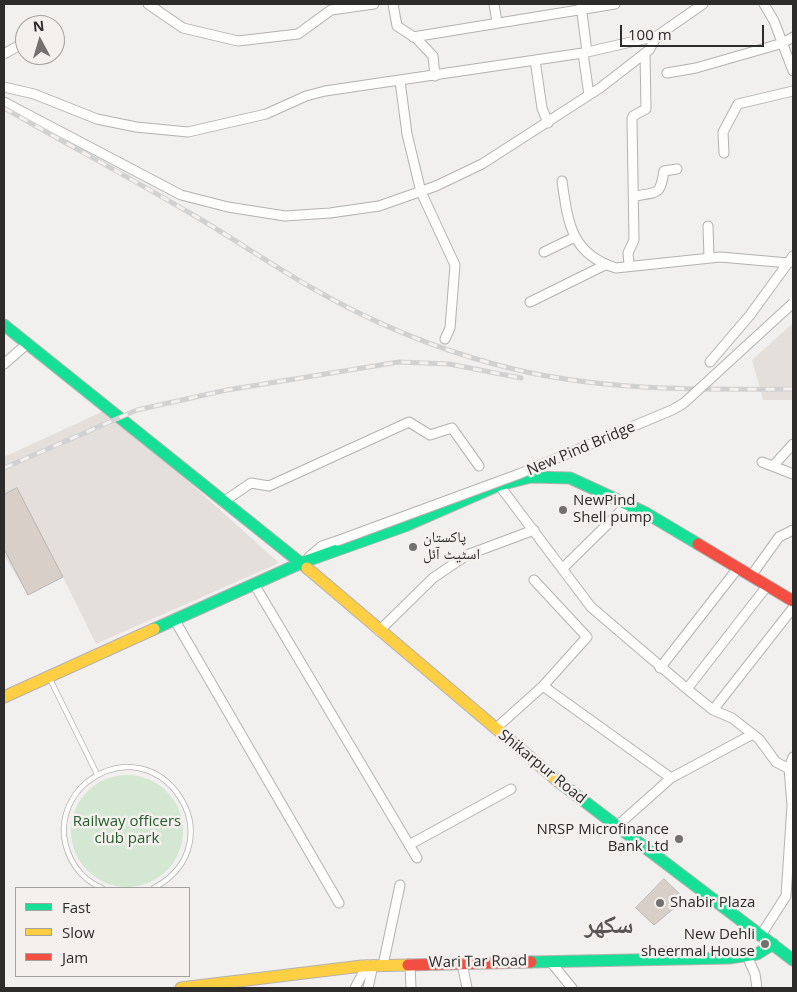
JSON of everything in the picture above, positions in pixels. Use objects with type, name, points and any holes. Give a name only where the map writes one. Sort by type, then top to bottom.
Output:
[{"type":"main road","name":"Shikarpur Road","points":[[4,324],[301,563],[495,730],[793,960]]},
{"type":"main road","points":[[4,697],[301,563],[405,526],[499,485],[531,477],[570,478],[646,512],[793,602]]},
{"type":"main road","name":"Wari Tar Road","points":[[181,988],[221,985],[374,965],[550,960],[729,958],[757,954],[773,944]]},
{"type":"street","points":[[148,4],[183,28],[238,41],[298,34],[331,10],[374,4]]},
{"type":"street","points":[[393,4],[397,26],[413,37],[433,56],[435,76]]},
{"type":"street","points":[[494,4],[497,22]]},
{"type":"street","points":[[413,37],[581,6],[615,4]]},
{"type":"street","points":[[4,102],[181,195],[228,207],[285,216],[330,213],[379,206],[421,192],[482,164],[589,95],[645,53],[657,36],[703,4]]},
{"type":"street","points":[[764,4],[774,21],[793,71]]},
{"type":"street","points":[[581,6],[589,95]]},
{"type":"street","points":[[667,72],[696,68],[783,43],[793,37],[774,21]]},
{"type":"street","points":[[4,87],[34,94],[97,119],[136,127],[188,132],[266,114],[306,96],[325,91],[585,52],[657,36]]},
{"type":"street","points":[[4,54],[15,48]]},
{"type":"street","points":[[629,265],[628,253],[634,240],[635,196],[632,119],[646,109],[645,53]]},
{"type":"street","points":[[535,60],[542,108],[548,123]]},
{"type":"street","points":[[400,81],[407,134],[421,192],[455,265],[450,328],[445,339]]},
{"type":"street","points":[[724,152],[723,132],[736,111],[738,104],[793,90]]},
{"type":"street","points":[[635,196],[658,192],[662,189],[664,171],[677,170]]},
{"type":"street","points":[[562,181],[566,212],[575,237],[581,248],[605,265],[616,268],[629,265],[720,257],[791,260]]},
{"type":"street","points":[[708,226],[709,258]]},
{"type":"street","points":[[544,252],[575,237]]},
{"type":"street","points":[[710,362],[750,316],[791,260]]},
{"type":"street","points":[[530,302],[605,265]]},
{"type":"street","name":"New Pind Bridge","points":[[301,563],[322,546],[519,474],[672,410],[684,403],[793,303]]},
{"type":"street","points":[[4,364],[27,344]]},
{"type":"street","points":[[223,502],[251,482],[269,486],[409,422],[430,435],[452,428],[479,466]]},
{"type":"street","points":[[773,466],[793,444]]},
{"type":"street","points":[[762,462],[793,474]]},
{"type":"street","points":[[499,485],[592,607],[660,668],[713,710],[732,718],[753,734],[776,762],[791,770]]},
{"type":"street","points":[[563,568],[628,504]]},
{"type":"street","points":[[379,632],[433,578],[467,555],[534,530]]},
{"type":"street","points":[[752,576],[779,537],[793,530]]},
{"type":"street","points":[[660,668],[738,568]]},
{"type":"street","points":[[495,730],[543,686],[588,637],[534,580]]},
{"type":"street","points":[[254,584],[417,858]]},
{"type":"street","points":[[687,689],[767,586]]},
{"type":"street","points":[[713,710],[793,608]]},
{"type":"street","points":[[174,619],[339,903]]},
{"type":"street","points":[[543,686],[671,778]]},
{"type":"street","points":[[617,826],[671,778],[753,734]]},
{"type":"street","points":[[761,935],[786,896],[793,757]]},
{"type":"street","points":[[410,845],[511,789]]},
{"type":"street","points":[[368,988],[400,885]]},
{"type":"street","points":[[748,956],[755,974],[757,988]]},
{"type":"street","points":[[550,960],[572,988]]},
{"type":"street","points":[[462,963],[467,988]]},
{"type":"street","points":[[410,964],[411,988]]},
{"type":"street","points":[[355,988],[374,965]]},
{"type":"lane","points":[[49,676],[97,774]]},
{"type":"lane","points":[[100,887],[92,884],[76,869],[66,849],[63,827],[68,806],[80,788],[97,774],[116,768],[143,770],[156,774],[172,786],[184,802],[190,821],[190,841],[184,860],[172,876],[156,887]]},
{"type":"shaded area","points":[[793,323],[793,400],[763,400],[752,360]]},
{"type":"shaded area","points":[[108,409],[279,563],[96,644],[63,577],[28,595],[4,555],[4,457]]},
{"type":"green space","name":"Railway officers club park","points":[[127,775],[149,779],[167,791],[179,809],[183,831],[179,853],[167,871],[149,883],[127,887],[105,883],[87,871],[75,853],[71,831],[75,809],[87,791],[105,779]]},
{"type":"building","points":[[17,488],[63,577],[28,595],[4,549],[4,495]]},
{"type":"building","name":"Shabir Plaza","points":[[664,879],[685,899],[654,925],[636,908]]},
{"type":"railway","points":[[4,108],[195,216],[334,300],[378,322],[447,350],[531,373],[605,384],[680,389],[793,389]]},
{"type":"railway","points":[[4,468],[137,410],[227,390],[399,362],[449,364],[521,378]]},
{"type":"traffic: fast","points":[[4,325],[307,568]]},
{"type":"traffic: fast","points":[[154,629],[301,563],[405,526],[499,485],[531,477],[570,478],[646,513],[698,544]]},
{"type":"traffic: fast","points":[[559,782],[793,960]]},
{"type":"traffic: fast","points":[[531,962],[729,958],[757,954],[773,944]]},
{"type":"traffic: slow","points":[[307,568],[559,782]]},
{"type":"traffic: slow","points":[[4,697],[154,629]]},
{"type":"traffic: slow","points":[[181,988],[362,966],[408,965]]},
{"type":"traffic: jam","points":[[698,544],[793,601]]},
{"type":"traffic: jam","points":[[408,965],[531,962]]},
{"type":"place","name":"NewPind Shell pump","points":[[563,510]]},
{"type":"place","name":"پاکستان اسٹیٹ آئل","points":[[413,547]]},
{"type":"place","name":"NRSP Microfinance Bank Ltd","points":[[679,839]]},
{"type":"place","name":"Shabir Plaza","points":[[660,903]]},
{"type":"place","name":"New Dehli sheermal House","points":[[765,944]]},
{"type":"district","name":"سکھر","points":[[609,926]]}]
